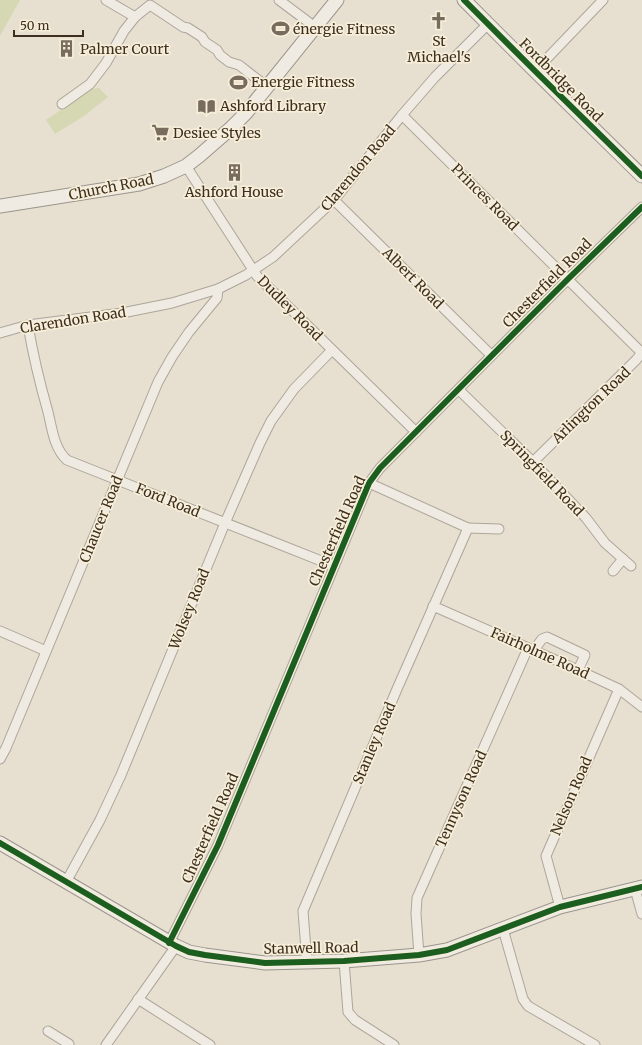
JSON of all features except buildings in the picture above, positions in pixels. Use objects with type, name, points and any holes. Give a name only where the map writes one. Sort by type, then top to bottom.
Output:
[{"type":"street","points":[[106,0],[134,17]]},
{"type":"street","points":[[278,0],[315,27]]},
{"type":"street","name":"Church Road","points":[[0,206],[139,184],[164,176],[186,166],[230,129],[267,87],[337,0]]},
{"type":"street","name":"Fordbridge Road","points":[[464,0],[642,176]]},
{"type":"street","points":[[535,71],[603,0]]},
{"type":"street","points":[[62,104],[90,84],[106,63],[124,31],[134,17],[150,4],[183,27],[188,28],[202,37],[205,42],[217,50],[220,55],[229,62],[239,65],[267,87]]},
{"type":"street","name":"Clarendon Road","points":[[0,333],[28,326],[122,313],[172,303],[218,289],[253,271],[273,257],[334,200],[402,115],[435,77],[488,24]]},
{"type":"street","name":"Princes Road","points":[[402,115],[568,278]]},
{"type":"street","name":"Dudley Road","points":[[186,166],[256,276],[416,432]]},
{"type":"street","name":"Albert Road","points":[[334,200],[491,355]]},
{"type":"street","name":"Chesterfield Road","points":[[106,1045],[138,999],[173,944],[218,845],[369,483],[380,468],[491,355],[642,207]]},
{"type":"street","name":"Arlington Road","points":[[532,462],[631,366],[641,354],[639,350],[568,278]]},
{"type":"street","name":"Chaucer Road","points":[[0,759],[6,748],[158,382],[172,357],[189,332],[217,298],[218,289]]},
{"type":"street","name":"Ford Road","points":[[28,326],[36,368],[56,442],[62,455],[67,460],[334,566]]},
{"type":"street","name":"Wolsey Road","points":[[66,882],[100,820],[121,774],[225,523],[271,421],[294,389],[332,350]]},
{"type":"street","name":"Springfield Road","points":[[458,390],[532,462],[586,518],[605,543],[631,566]]},
{"type":"street","points":[[369,483],[468,528],[499,529]]},
{"type":"street","name":"Stanley Road","points":[[307,963],[303,911],[394,696],[468,528]]},
{"type":"street","points":[[613,571],[623,559]]},
{"type":"street","name":"Fairholme Road","points":[[433,606],[619,689],[642,707]]},
{"type":"street","points":[[0,631],[46,651]]},
{"type":"street","points":[[531,649],[542,639],[547,637],[585,655],[578,670]]},
{"type":"street","name":"Tennyson Road","points":[[419,955],[416,914],[417,898],[531,649]]},
{"type":"street","name":"Nelson Road","points":[[560,906],[546,856],[619,689]]},
{"type":"street","name":"Stanwell Road","points":[[0,843],[189,952],[265,963],[344,961],[419,955],[447,950],[560,906],[638,888]]},
{"type":"street","points":[[638,888],[642,914]]},
{"type":"street","points":[[503,929],[523,999],[528,1006],[595,1045]]},
{"type":"street","points":[[344,961],[348,1012],[355,1020],[394,1045]]},
{"type":"street","points":[[138,999],[210,1045]]},
{"type":"street","points":[[48,1031],[57,1042],[69,1044]]},
{"type":"green space","points":[[0,0],[20,0],[0,36]]},
{"type":"green space","points":[[99,88],[108,97],[84,116],[55,134],[46,120],[92,89]]},
{"type":"cycle path","points":[[464,0],[642,176]]},
{"type":"cycle path","points":[[169,943],[218,845],[369,483],[380,468],[568,279],[642,207]]},
{"type":"cycle path","points":[[0,843],[176,946],[189,952],[265,963],[344,961],[419,955],[447,950],[560,907],[642,887]]},
{"type":"place","name":"St Michael's","points":[[439,21]]},
{"type":"place","name":"énergie Fitness","points":[[280,29]]},
{"type":"place","name":"Palmer Court","points":[[67,49]]},
{"type":"place","name":"Energie Fitness","points":[[238,82]]},
{"type":"place","name":"Ashford Library","points":[[207,106]]},
{"type":"place","name":"Desiee Styles","points":[[160,133]]},
{"type":"place","name":"Ashford House","points":[[234,172]]}]
